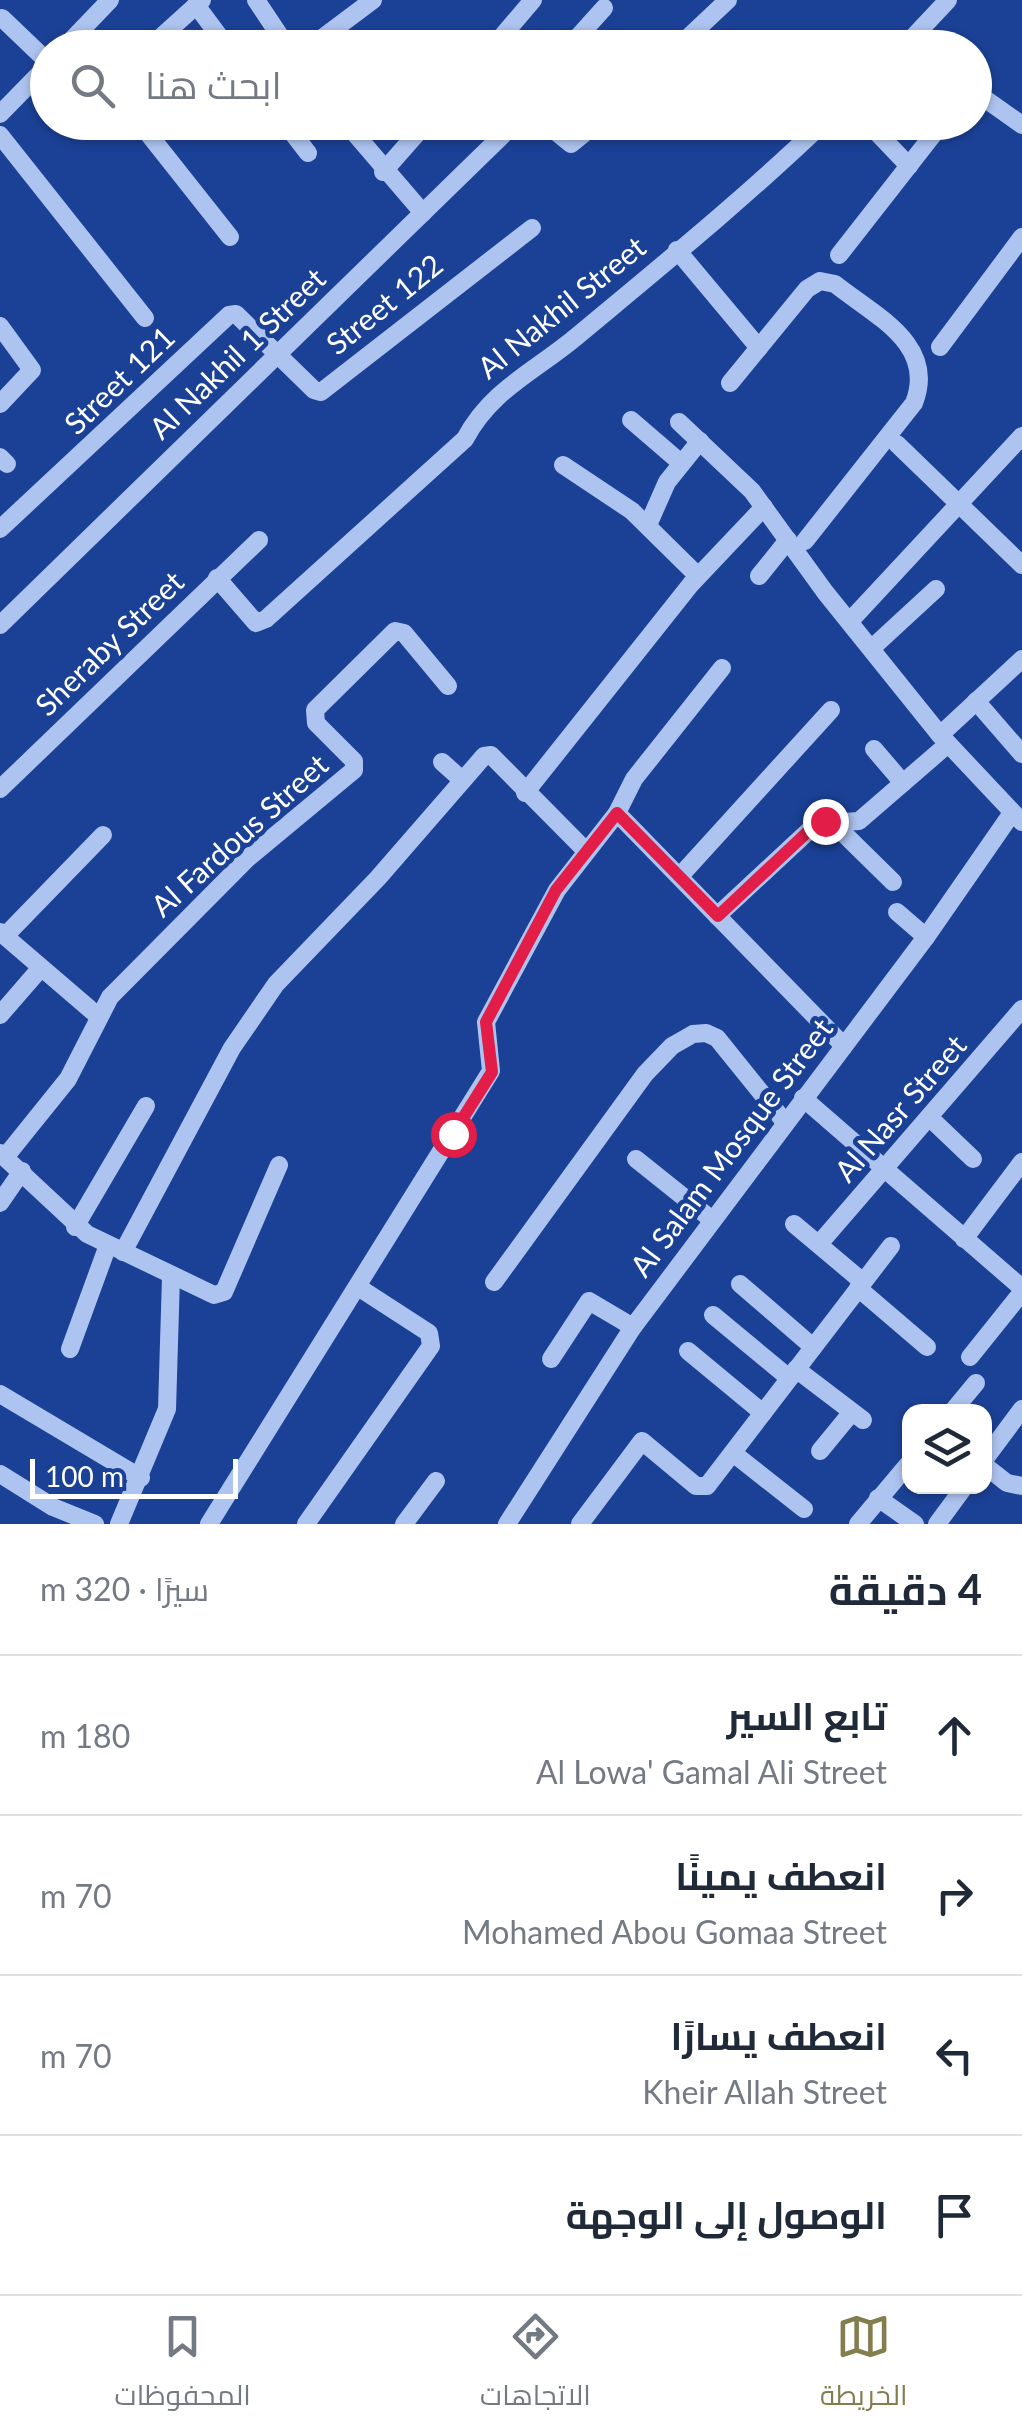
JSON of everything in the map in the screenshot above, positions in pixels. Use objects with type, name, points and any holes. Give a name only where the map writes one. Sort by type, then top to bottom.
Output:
[{"type":"street","points":[[81,30],[110,0]]},
{"type":"street","points":[[256,0],[276,30]]},
{"type":"street","points":[[332,30],[373,0]]},
{"type":"street","points":[[507,30],[533,0]]},
{"type":"street","points":[[697,30],[728,0]]},
{"type":"street","points":[[920,30],[948,0]]},
{"type":"street","points":[[169,30],[199,3],[216,30]]},
{"type":"street","points":[[584,30],[604,8]]},
{"type":"street","points":[[2,18],[30,45]]},
{"type":"street","points":[[0,114],[30,82]]},
{"type":"street","points":[[992,104],[1022,126]]},
{"type":"street","points":[[0,135],[145,318]]},
{"type":"street","points":[[152,140],[230,237]]},
{"type":"street","points":[[298,140],[308,154]]},
{"type":"street","points":[[359,140],[423,213]]},
{"type":"street","points":[[383,172],[411,140]]},
{"type":"street","name":"Al Nakhil 1 Street","points":[[0,626],[498,140]]},
{"type":"street","name":"Al Nakhil Street","points":[[217,578],[256,623],[266,619],[465,439],[479,411],[493,398],[566,345],[758,185],[805,140]]},
{"type":"street","points":[[884,140],[909,166]]},
{"type":"street","points":[[840,255],[929,140]]},
{"type":"street","name":"Street 122","points":[[276,355],[314,390],[322,392],[532,228]]},
{"type":"street","points":[[940,347],[1022,237]]},
{"type":"street","points":[[677,250],[759,348]]},
{"type":"street","points":[[730,384],[807,290],[828,282],[903,338],[919,360],[920,389],[914,403],[796,540],[759,576]]},
{"type":"street","name":"Street 121","points":[[0,529],[229,314],[236,314],[276,355]]},
{"type":"street","points":[[0,326],[32,370],[0,404]]},
{"type":"street","points":[[631,420],[681,463]]},
{"type":"street","points":[[679,422],[796,540],[850,621],[944,739],[1017,818]]},
{"type":"street","points":[[850,621],[956,502],[1022,436]]},
{"type":"street","points":[[648,525],[681,463],[700,441]]},
{"type":"street","points":[[898,444],[1022,565]]},
{"type":"street","points":[[563,464],[648,525],[698,576]]},
{"type":"street","points":[[525,793],[698,576],[764,506]]},
{"type":"street","name":"Sheraby Street","points":[[0,789],[259,540]]},
{"type":"street","points":[[872,648],[936,589]]},
{"type":"street","name":"Al Fardous Street","points":[[3,1155],[68,1079],[110,997],[248,858],[353,772],[354,760],[316,723],[315,710],[393,632],[404,633],[448,686]]},
{"type":"street","points":[[718,916],[816,824],[858,821],[903,783],[976,701],[1022,659]]},
{"type":"street","points":[[209,1524],[492,1072],[486,1022],[556,890],[617,813],[634,779],[722,668]]},
{"type":"street","points":[[976,701],[1022,754]]},
{"type":"street","points":[[680,876],[831,710]]},
{"type":"street","points":[[874,749],[903,783]]},
{"type":"street","points":[[70,1349],[115,1248],[232,1048],[276,984],[378,878],[462,779],[489,754],[586,852]]},
{"type":"street","points":[[442,762],[462,779]]},
{"type":"street","points":[[617,813],[844,1046]]},
{"type":"street","name":"Al Salam Mosque Street","points":[[508,1524],[632,1326],[1017,818]]},
{"type":"street","points":[[834,824],[892,882]]},
{"type":"street","points":[[98,1016],[2,934],[103,835]]},
{"type":"street","points":[[897,912],[926,936]]},
{"type":"street","points":[[0,1015],[40,970]]},
{"type":"street","name":"Al Nasr Street","points":[[819,1244],[886,1172],[1022,1009]]},
{"type":"street","points":[[494,1282],[645,1074],[682,1040],[706,1032],[716,1038],[784,1122]]},
{"type":"street","points":[[803,1098],[1021,1286],[970,1357]]},
{"type":"street","points":[[75,1226],[146,1106]]},
{"type":"street","points":[[930,1118],[973,1159]]},
{"type":"street","points":[[3,1155],[75,1226],[172,1278],[214,1295],[224,1292],[279,1164]]},
{"type":"street","points":[[636,1158],[711,1219]]},
{"type":"street","points":[[964,1240],[1022,1162]]},
{"type":"street","points":[[0,1203],[22,1171]]},
{"type":"street","points":[[794,1224],[928,1347]]},
{"type":"street","points":[[580,1524],[638,1443],[650,1444],[702,1488],[891,1246]]},
{"type":"street","points":[[119,1524],[166,1409],[172,1278]]},
{"type":"street","points":[[740,1284],[813,1346]]},
{"type":"street","points":[[306,1524],[432,1346],[429,1333],[358,1287]]},
{"type":"street","points":[[551,1359],[590,1301],[632,1326]]},
{"type":"street","points":[[713,1315],[858,1416],[820,1450]]},
{"type":"street","points":[[688,1350],[762,1413]]},
{"type":"street","points":[[959,1404],[976,1384]]},
{"type":"street","points":[[0,1394],[140,1478]]},
{"type":"street","points":[[992,1451],[1022,1409]]},
{"type":"street","points":[[732,1453],[804,1509]]},
{"type":"street","points":[[992,1469],[1007,1483],[1022,1486]]},
{"type":"street","points":[[858,1524],[902,1471]]},
{"type":"street","points":[[0,1499],[5,1478],[95,1524]]},
{"type":"street","points":[[404,1524],[436,1481]]},
{"type":"street","points":[[937,1524],[959,1494]]},
{"type":"street","points":[[878,1498],[915,1524]]},
{"type":"route","points":[[453,1134],[492,1072],[492,1057],[485,1040],[486,1022],[556,890],[617,813],[718,916],[816,824],[825,821]]}]
